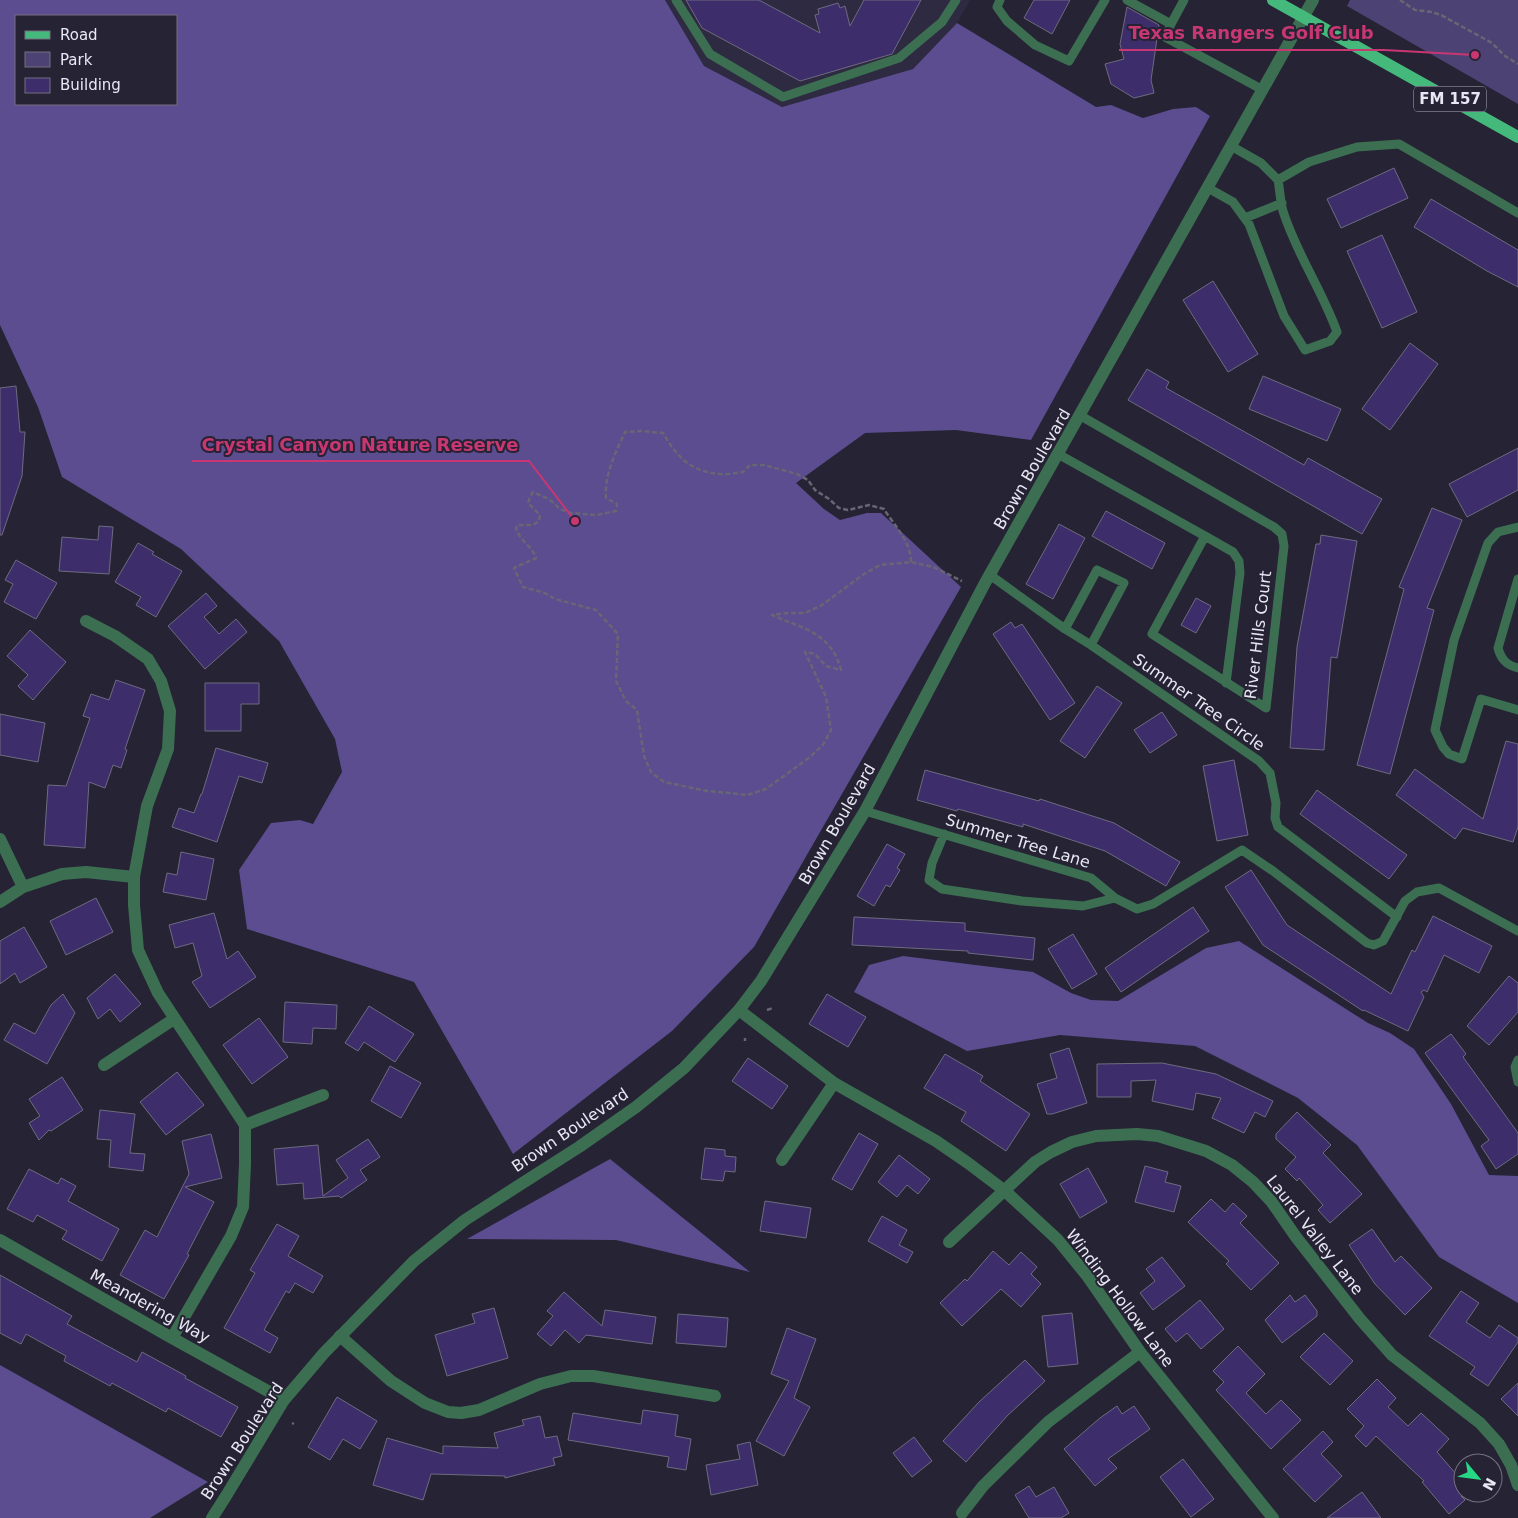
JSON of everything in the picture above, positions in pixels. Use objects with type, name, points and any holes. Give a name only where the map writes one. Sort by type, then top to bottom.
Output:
[{"type":"main road","name":"FM 157","points":[[1273,0],[1518,137]]},
{"type":"street","name":"Brown Boulevard","points":[[212,1518],[284,1400],[340,1336],[414,1261],[465,1220],[579,1147],[636,1107],[684,1068],[739,1010],[761,981],[865,811],[990,575],[1313,0]]},
{"type":"street","points":[[86,621],[115,636],[148,659],[161,681],[170,711],[168,749],[147,806],[134,877],[134,905],[138,950],[158,993],[245,1125],[246,1164],[243,1206],[231,1236],[172,1338]]},
{"type":"street","points":[[0,839],[23,887]]},
{"type":"street","points":[[0,902],[23,887],[62,874],[86,872],[134,877]]},
{"type":"street","name":"Winding Hollow Lane","points":[[739,1010],[834,1083],[936,1141],[968,1163],[1005,1191],[1058,1240],[1088,1277],[1140,1352],[1273,1518]]},
{"type":"street","points":[[104,1065],[174,1018]]},
{"type":"street","points":[[782,1160],[834,1083]]},
{"type":"street","points":[[245,1125],[323,1095]]},
{"type":"street","name":"Laurel Valley Lane","points":[[949,1242],[1035,1162],[1072,1142],[1096,1136],[1137,1134],[1158,1136],[1206,1152],[1232,1165],[1253,1182],[1271,1201],[1296,1237],[1360,1319],[1392,1355],[1480,1423],[1499,1444],[1511,1465],[1518,1485]]},
{"type":"street","name":"Meandering Way","points":[[0,1240],[284,1400]]},
{"type":"street","points":[[340,1336],[391,1382],[425,1403],[448,1412],[461,1413],[479,1410],[540,1384],[571,1376],[593,1376],[715,1396]]},
{"type":"street","points":[[962,1513],[983,1486],[1048,1422],[1140,1352]]},
{"type":"lane","points":[[676,0],[710,54],[783,97],[899,58],[942,22],[956,0]]},
{"type":"lane","points":[[1000,0],[997,7],[1008,21],[1034,45],[1069,61],[1105,0]]},
{"type":"lane","points":[[1127,0],[1171,24]]},
{"type":"lane","points":[[1184,0],[1165,37],[1262,90]]},
{"type":"lane","points":[[1278,180],[1309,162],[1357,147],[1399,144],[1518,213]]},
{"type":"lane","points":[[1208,188],[1232,202],[1249,224],[1284,316],[1305,350],[1330,341],[1337,332],[1332,317],[1300,254],[1283,210],[1278,180],[1261,163],[1231,146]]},
{"type":"lane","points":[[1245,218],[1282,203]]},
{"type":"lane","name":"River Hills Court","points":[[1081,416],[1274,527],[1282,534],[1284,546],[1266,708],[1152,634],[1205,536]]},
{"type":"lane","points":[[1058,454],[1233,552],[1239,561],[1240,573],[1226,683]]},
{"type":"lane","points":[[1518,527],[1498,532],[1488,543],[1454,640],[1434,730],[1449,754],[1462,758],[1481,699],[1518,710]]},
{"type":"lane","points":[[1065,629],[1097,570],[1124,583],[1090,645]]},
{"type":"lane","name":"Summer Tree Circle","points":[[990,575],[1065,629],[1259,761],[1270,773],[1276,802],[1275,818],[1278,827],[1397,917]]},
{"type":"lane","points":[[1518,579],[1498,648],[1501,659],[1512,667],[1518,668]]},
{"type":"lane","name":"Summer Tree Lane","points":[[865,811],[1091,878],[1115,898],[1137,909],[1154,904],[1242,850],[1273,870],[1367,943],[1374,945],[1384,941],[1406,901],[1418,892],[1439,888],[1518,931]]},
{"type":"lane","points":[[944,834],[932,863],[929,880],[942,889],[1022,901],[1083,906],[1115,898]]},
{"type":"lane","points":[[1518,1060],[1514,1067],[1518,1082]]},
{"type":"path","points":[[1400,0],[1415,10],[1441,15],[1492,43],[1505,56],[1518,64]]},
{"type":"path","points":[[911,562],[911,552],[907,544],[884,509],[869,505],[848,510],[839,508],[815,490],[808,480],[797,474],[764,465],[750,465],[743,472],[720,474],[705,471],[684,462],[672,449],[663,433],[641,431],[625,432],[611,467],[606,498],[617,504],[616,511],[596,515],[571,513],[560,509],[548,499],[533,492],[528,502],[540,515],[539,521],[533,524],[517,525],[516,529],[520,539],[534,551],[536,558],[514,568],[522,587],[555,599],[596,610],[618,634],[616,681],[626,702],[637,710],[644,756],[651,772],[664,782],[684,787],[747,795],[766,789],[797,767],[823,745],[831,730],[826,697],[805,652],[815,654],[826,666],[841,670],[831,646],[812,631],[772,616],[788,613],[805,613],[822,606],[864,574],[880,565],[911,562],[933,567],[962,582]]},
{"type":"path","points":[[767,1010],[773,1008]]},
{"type":"shaded area","points":[[0,0],[665,0],[704,66],[782,107],[913,69],[957,23],[1096,107],[1111,105],[1143,118],[1173,109],[1196,107],[1210,116],[1031,440],[956,430],[865,433],[796,483],[824,509],[840,520],[867,513],[881,513],[961,587],[754,947],[672,1031],[513,1154],[414,982],[247,929],[239,870],[271,823],[300,820],[313,824],[342,772],[335,739],[279,641],[181,549],[62,477],[38,407],[0,325]]},
{"type":"shaded area","points":[[665,0],[970,0],[957,23],[913,69],[782,107],[704,66]]},
{"type":"shaded area","points":[[1239,941],[1368,1023],[1390,1033],[1414,1049],[1451,1104],[1489,1175],[1518,1176],[1518,1303],[1439,1257],[1357,1145],[1298,1098],[1195,1046],[1060,1035],[967,1051],[854,992],[869,965],[903,956],[1033,972],[1071,993],[1091,1000],[1118,1001],[1206,948]]},
{"type":"shaded area","points":[[610,1159],[750,1272],[616,1240],[467,1239]]},
{"type":"shaded area","points":[[0,1365],[208,1482],[150,1518],[0,1518]]},
{"type":"green space","points":[[1350,0],[1518,0],[1518,104],[1347,6]]},
{"type":"building","points":[[686,0],[759,0],[820,33],[815,15],[819,14],[818,9],[838,3],[840,8],[845,6],[850,26],[864,0],[921,0],[892,54],[800,81],[702,28]]},
{"type":"building","points":[[1034,0],[1070,0],[1052,34],[1024,18]]},
{"type":"building","points":[[1127,7],[1159,25],[1151,80],[1154,93],[1134,98],[1111,84],[1105,64],[1124,59],[1120,44]]},
{"type":"building","points":[[1394,168],[1408,198],[1341,228],[1327,199]]},
{"type":"building","points":[[1431,199],[1518,250],[1518,287],[1487,271],[1414,227]]},
{"type":"building","points":[[1382,235],[1417,312],[1382,328],[1347,251]]},
{"type":"building","points":[[1213,281],[1258,354],[1228,372],[1183,300]]},
{"type":"building","points":[[1410,343],[1438,364],[1390,430],[1362,409]]},
{"type":"building","points":[[1147,369],[1169,382],[1166,388],[1304,465],[1308,458],[1382,499],[1362,534],[1128,400]]},
{"type":"building","points":[[1263,376],[1341,409],[1327,441],[1249,409]]},
{"type":"building","points":[[16,386],[20,432],[25,432],[22,476],[2,535],[0,535],[0,388]]},
{"type":"building","points":[[1518,448],[1518,490],[1467,517],[1449,484]]},
{"type":"building","points":[[1432,508],[1462,520],[1427,608],[1434,610],[1390,774],[1357,765],[1404,589],[1399,587]]},
{"type":"building","points":[[1106,511],[1165,543],[1152,569],[1092,536]]},
{"type":"building","points":[[1059,524],[1085,538],[1053,599],[1026,584]]},
{"type":"building","points":[[99,526],[113,527],[109,574],[59,571],[62,537],[98,540]]},
{"type":"building","points":[[1321,535],[1357,541],[1337,658],[1331,657],[1324,750],[1290,748],[1297,647],[1316,544],[1320,544]]},
{"type":"building","points":[[138,543],[154,552],[152,554],[182,571],[156,617],[136,605],[141,597],[115,582]]},
{"type":"building","points":[[16,560],[57,583],[36,619],[4,602],[13,584],[5,580]]},
{"type":"building","points":[[206,593],[217,606],[204,617],[219,634],[236,619],[247,632],[205,669],[168,626]]},
{"type":"building","points":[[1196,598],[1211,606],[1196,633],[1181,625]]},
{"type":"building","points":[[1011,622],[1015,628],[1022,624],[1075,703],[1050,720],[993,634]]},
{"type":"building","points":[[30,630],[66,662],[33,700],[18,686],[28,675],[7,656]]},
{"type":"building","points":[[116,680],[145,690],[125,749],[127,750],[121,768],[113,765],[105,788],[89,782],[85,848],[44,845],[48,785],[66,786],[90,718],[83,716],[91,694],[109,700]]},
{"type":"building","points":[[205,683],[259,683],[259,704],[241,704],[241,731],[205,731]]},
{"type":"building","points":[[1097,686],[1122,703],[1085,758],[1060,741]]},
{"type":"building","points":[[1162,712],[1177,735],[1150,753],[1134,730]]},
{"type":"building","points":[[0,714],[45,723],[38,762],[0,755]]},
{"type":"building","points":[[1506,741],[1518,744],[1518,827],[1513,842],[1463,828],[1455,839],[1396,795],[1415,769],[1483,819]]},
{"type":"building","points":[[216,748],[268,763],[262,783],[239,776],[217,842],[172,827],[179,808],[194,813]]},
{"type":"building","points":[[1234,760],[1248,835],[1217,841],[1203,766]]},
{"type":"building","points":[[925,770],[1039,801],[1040,799],[1114,823],[1180,862],[1166,886],[1105,851],[1023,824],[1023,827],[917,800]]},
{"type":"building","points":[[1317,790],[1407,855],[1389,879],[1300,814]]},
{"type":"building","points":[[887,844],[905,854],[897,868],[900,870],[890,887],[886,885],[874,906],[857,896]]},
{"type":"building","points":[[181,852],[214,859],[206,900],[163,892],[167,873],[177,875]]},
{"type":"building","points":[[1251,870],[1287,925],[1391,994],[1412,950],[1415,952],[1433,916],[1492,946],[1479,973],[1444,955],[1427,992],[1424,990],[1421,992],[1424,997],[1408,1031],[1363,1011],[1263,945],[1225,887]]},
{"type":"building","points":[[96,898],[113,932],[66,955],[50,921]]},
{"type":"building","points":[[1193,907],[1209,931],[1121,992],[1105,968]]},
{"type":"building","points":[[214,913],[227,959],[238,951],[256,977],[210,1008],[192,982],[202,976],[193,943],[175,948],[169,925]]},
{"type":"building","points":[[854,917],[965,923],[965,931],[1035,938],[1033,960],[968,953],[968,951],[852,945]]},
{"type":"building","points":[[24,927],[47,967],[20,983],[15,973],[0,984],[0,941]]},
{"type":"building","points":[[1073,934],[1097,974],[1072,989],[1048,949]]},
{"type":"building","points":[[115,974],[141,1004],[120,1022],[110,1009],[98,1019],[87,998]]},
{"type":"building","points":[[1509,976],[1518,983],[1518,1012],[1489,1045],[1467,1026]]},
{"type":"building","points":[[63,994],[75,1013],[47,1064],[4,1040],[14,1023],[35,1034],[51,1005]]},
{"type":"building","points":[[827,994],[866,1017],[848,1047],[809,1024]]},
{"type":"building","points":[[285,1002],[337,1005],[336,1029],[313,1028],[312,1044],[283,1042]]},
{"type":"building","points":[[369,1006],[414,1034],[395,1062],[364,1042],[358,1051],[345,1043]]},
{"type":"building","points":[[259,1018],[288,1057],[252,1084],[223,1045]]},
{"type":"building","points":[[1451,1034],[1466,1054],[1463,1057],[1518,1133],[1518,1154],[1496,1169],[1481,1146],[1489,1140],[1425,1053]]},
{"type":"building","points":[[1069,1048],[1087,1103],[1047,1114],[1037,1084],[1057,1078],[1050,1054]]},
{"type":"building","points":[[945,1054],[983,1076],[980,1081],[1030,1114],[1006,1151],[961,1121],[966,1112],[924,1088]]},
{"type":"building","points":[[748,1058],[788,1086],[772,1109],[732,1081]]},
{"type":"building","points":[[1162,1063],[1216,1074],[1273,1101],[1265,1117],[1255,1112],[1244,1133],[1212,1118],[1221,1098],[1196,1093],[1193,1110],[1152,1101],[1156,1080],[1131,1081],[1131,1097],[1097,1097],[1097,1064]]},
{"type":"building","points":[[390,1066],[421,1083],[401,1118],[371,1101]]},
{"type":"building","points":[[177,1072],[204,1105],[166,1135],[140,1102]]},
{"type":"building","points":[[62,1077],[83,1110],[51,1131],[49,1130],[39,1140],[29,1123],[40,1116],[29,1099]]},
{"type":"building","points":[[100,1110],[135,1114],[130,1153],[145,1154],[143,1171],[109,1167],[111,1140],[97,1139]]},
{"type":"building","points":[[1297,1112],[1331,1145],[1323,1153],[1362,1194],[1330,1223],[1318,1210],[1323,1205],[1299,1178],[1297,1181],[1285,1169],[1296,1157],[1276,1139],[1276,1134]]},
{"type":"building","points":[[859,1133],[878,1144],[852,1190],[832,1179]]},
{"type":"building","points":[[211,1134],[222,1178],[185,1187],[214,1202],[187,1254],[189,1255],[164,1299],[120,1275],[145,1230],[157,1237],[189,1174],[182,1141]]},
{"type":"building","points":[[368,1139],[380,1157],[360,1170],[367,1180],[341,1198],[339,1196],[304,1199],[303,1183],[277,1185],[274,1149],[318,1145],[323,1196],[348,1178],[336,1160]]},
{"type":"building","points":[[705,1148],[725,1150],[725,1156],[736,1157],[735,1172],[725,1171],[723,1181],[701,1179]]},
{"type":"building","points":[[899,1155],[930,1179],[918,1194],[907,1185],[897,1197],[878,1182]]},
{"type":"building","points":[[1145,1166],[1168,1172],[1165,1182],[1181,1186],[1174,1212],[1135,1202]]},
{"type":"building","points":[[1088,1168],[1107,1202],[1080,1218],[1060,1184]]},
{"type":"building","points":[[29,1169],[58,1184],[61,1178],[76,1186],[68,1201],[119,1229],[102,1261],[62,1239],[67,1231],[37,1215],[33,1222],[7,1209]]},
{"type":"building","points":[[1211,1199],[1225,1212],[1233,1203],[1247,1216],[1240,1223],[1279,1263],[1251,1290],[1226,1264],[1229,1261],[1188,1222]]},
{"type":"building","points":[[765,1201],[811,1208],[806,1238],[760,1231]]},
{"type":"building","points":[[882,1216],[907,1230],[899,1245],[913,1252],[907,1263],[868,1241]]},
{"type":"building","points":[[277,1224],[299,1236],[288,1256],[323,1276],[313,1293],[295,1283],[289,1293],[286,1291],[264,1330],[278,1338],[270,1353],[224,1328],[255,1273],[250,1270]]},
{"type":"building","points":[[1372,1229],[1395,1262],[1401,1256],[1432,1288],[1405,1315],[1375,1284],[1349,1245]]},
{"type":"building","points":[[993,1251],[1009,1265],[1021,1252],[1037,1267],[1031,1274],[1041,1284],[1021,1307],[1001,1289],[962,1326],[940,1303],[965,1279],[967,1281]]},
{"type":"building","points":[[1162,1257],[1185,1286],[1153,1310],[1140,1293],[1155,1281],[1146,1269]]},
{"type":"building","points":[[0,1275],[72,1316],[67,1324],[137,1362],[142,1352],[238,1407],[221,1437],[168,1408],[166,1412],[112,1383],[110,1386],[64,1361],[66,1356],[26,1334],[21,1344],[0,1333]]},
{"type":"building","points":[[1461,1291],[1479,1303],[1466,1322],[1490,1338],[1499,1325],[1518,1338],[1518,1342],[1488,1386],[1470,1374],[1475,1367],[1429,1336]]},
{"type":"building","points":[[564,1292],[602,1326],[605,1310],[656,1317],[652,1344],[586,1335],[579,1343],[565,1330],[551,1346],[537,1334],[553,1316],[547,1311]]},
{"type":"building","points":[[1290,1295],[1295,1302],[1305,1295],[1317,1311],[1317,1316],[1282,1343],[1265,1320]]},
{"type":"building","points":[[1200,1300],[1224,1329],[1201,1349],[1187,1333],[1176,1342],[1165,1329]]},
{"type":"building","points":[[494,1308],[508,1358],[447,1376],[435,1335],[475,1323],[472,1314]]},
{"type":"building","points":[[1072,1313],[1078,1364],[1048,1367],[1042,1316]]},
{"type":"building","points":[[678,1314],[728,1318],[726,1347],[676,1343]]},
{"type":"building","points":[[787,1328],[816,1339],[794,1398],[810,1407],[784,1456],[756,1441],[789,1381],[771,1374]]},
{"type":"building","points":[[1324,1333],[1353,1361],[1330,1385],[1300,1357]]},
{"type":"building","points":[[1238,1346],[1265,1374],[1246,1393],[1266,1414],[1281,1400],[1301,1420],[1271,1449],[1216,1390],[1224,1382],[1213,1371]]},
{"type":"building","points":[[1025,1360],[1045,1381],[1007,1416],[966,1462],[943,1441],[979,1402]]},
{"type":"building","points":[[1377,1379],[1396,1398],[1388,1407],[1408,1426],[1421,1413],[1449,1439],[1437,1452],[1453,1470],[1453,1503],[1462,1503],[1449,1514],[1422,1482],[1424,1481],[1376,1436],[1366,1447],[1355,1436],[1364,1426],[1347,1409]]},
{"type":"building","points":[[1518,1383],[1518,1416],[1501,1399]]},
{"type":"building","points":[[337,1397],[377,1421],[360,1449],[343,1439],[330,1460],[308,1447]]},
{"type":"building","points":[[1117,1406],[1122,1414],[1134,1406],[1150,1429],[1108,1459],[1117,1468],[1095,1486],[1064,1449]]},
{"type":"building","points":[[643,1410],[678,1415],[675,1436],[691,1439],[686,1470],[667,1467],[669,1457],[568,1440],[573,1413],[641,1424]]},
{"type":"building","points":[[540,1416],[545,1438],[557,1436],[562,1456],[553,1458],[555,1465],[505,1478],[505,1476],[431,1474],[423,1500],[373,1485],[387,1438],[443,1454],[443,1446],[498,1448],[494,1433],[524,1425],[522,1420]]},
{"type":"building","points":[[1323,1431],[1333,1442],[1321,1454],[1342,1476],[1315,1502],[1283,1469]]},
{"type":"building","points":[[914,1437],[932,1461],[912,1477],[893,1453]]},
{"type":"building","points":[[750,1442],[758,1485],[711,1495],[706,1465],[740,1459],[737,1445]]},
{"type":"building","points":[[1183,1459],[1214,1499],[1191,1517],[1160,1477]]},
{"type":"building","points":[[1029,1486],[1036,1497],[1054,1487],[1069,1513],[1061,1518],[1029,1518],[1015,1495]]},
{"type":"building","points":[[1362,1492],[1381,1518],[1327,1518]]},
{"type":"place","name":"Texas Rangers Golf Club","points":[[1475,55]]},
{"type":"place","name":"Crystal Canyon Nature Reserve","points":[[575,521]]}]
